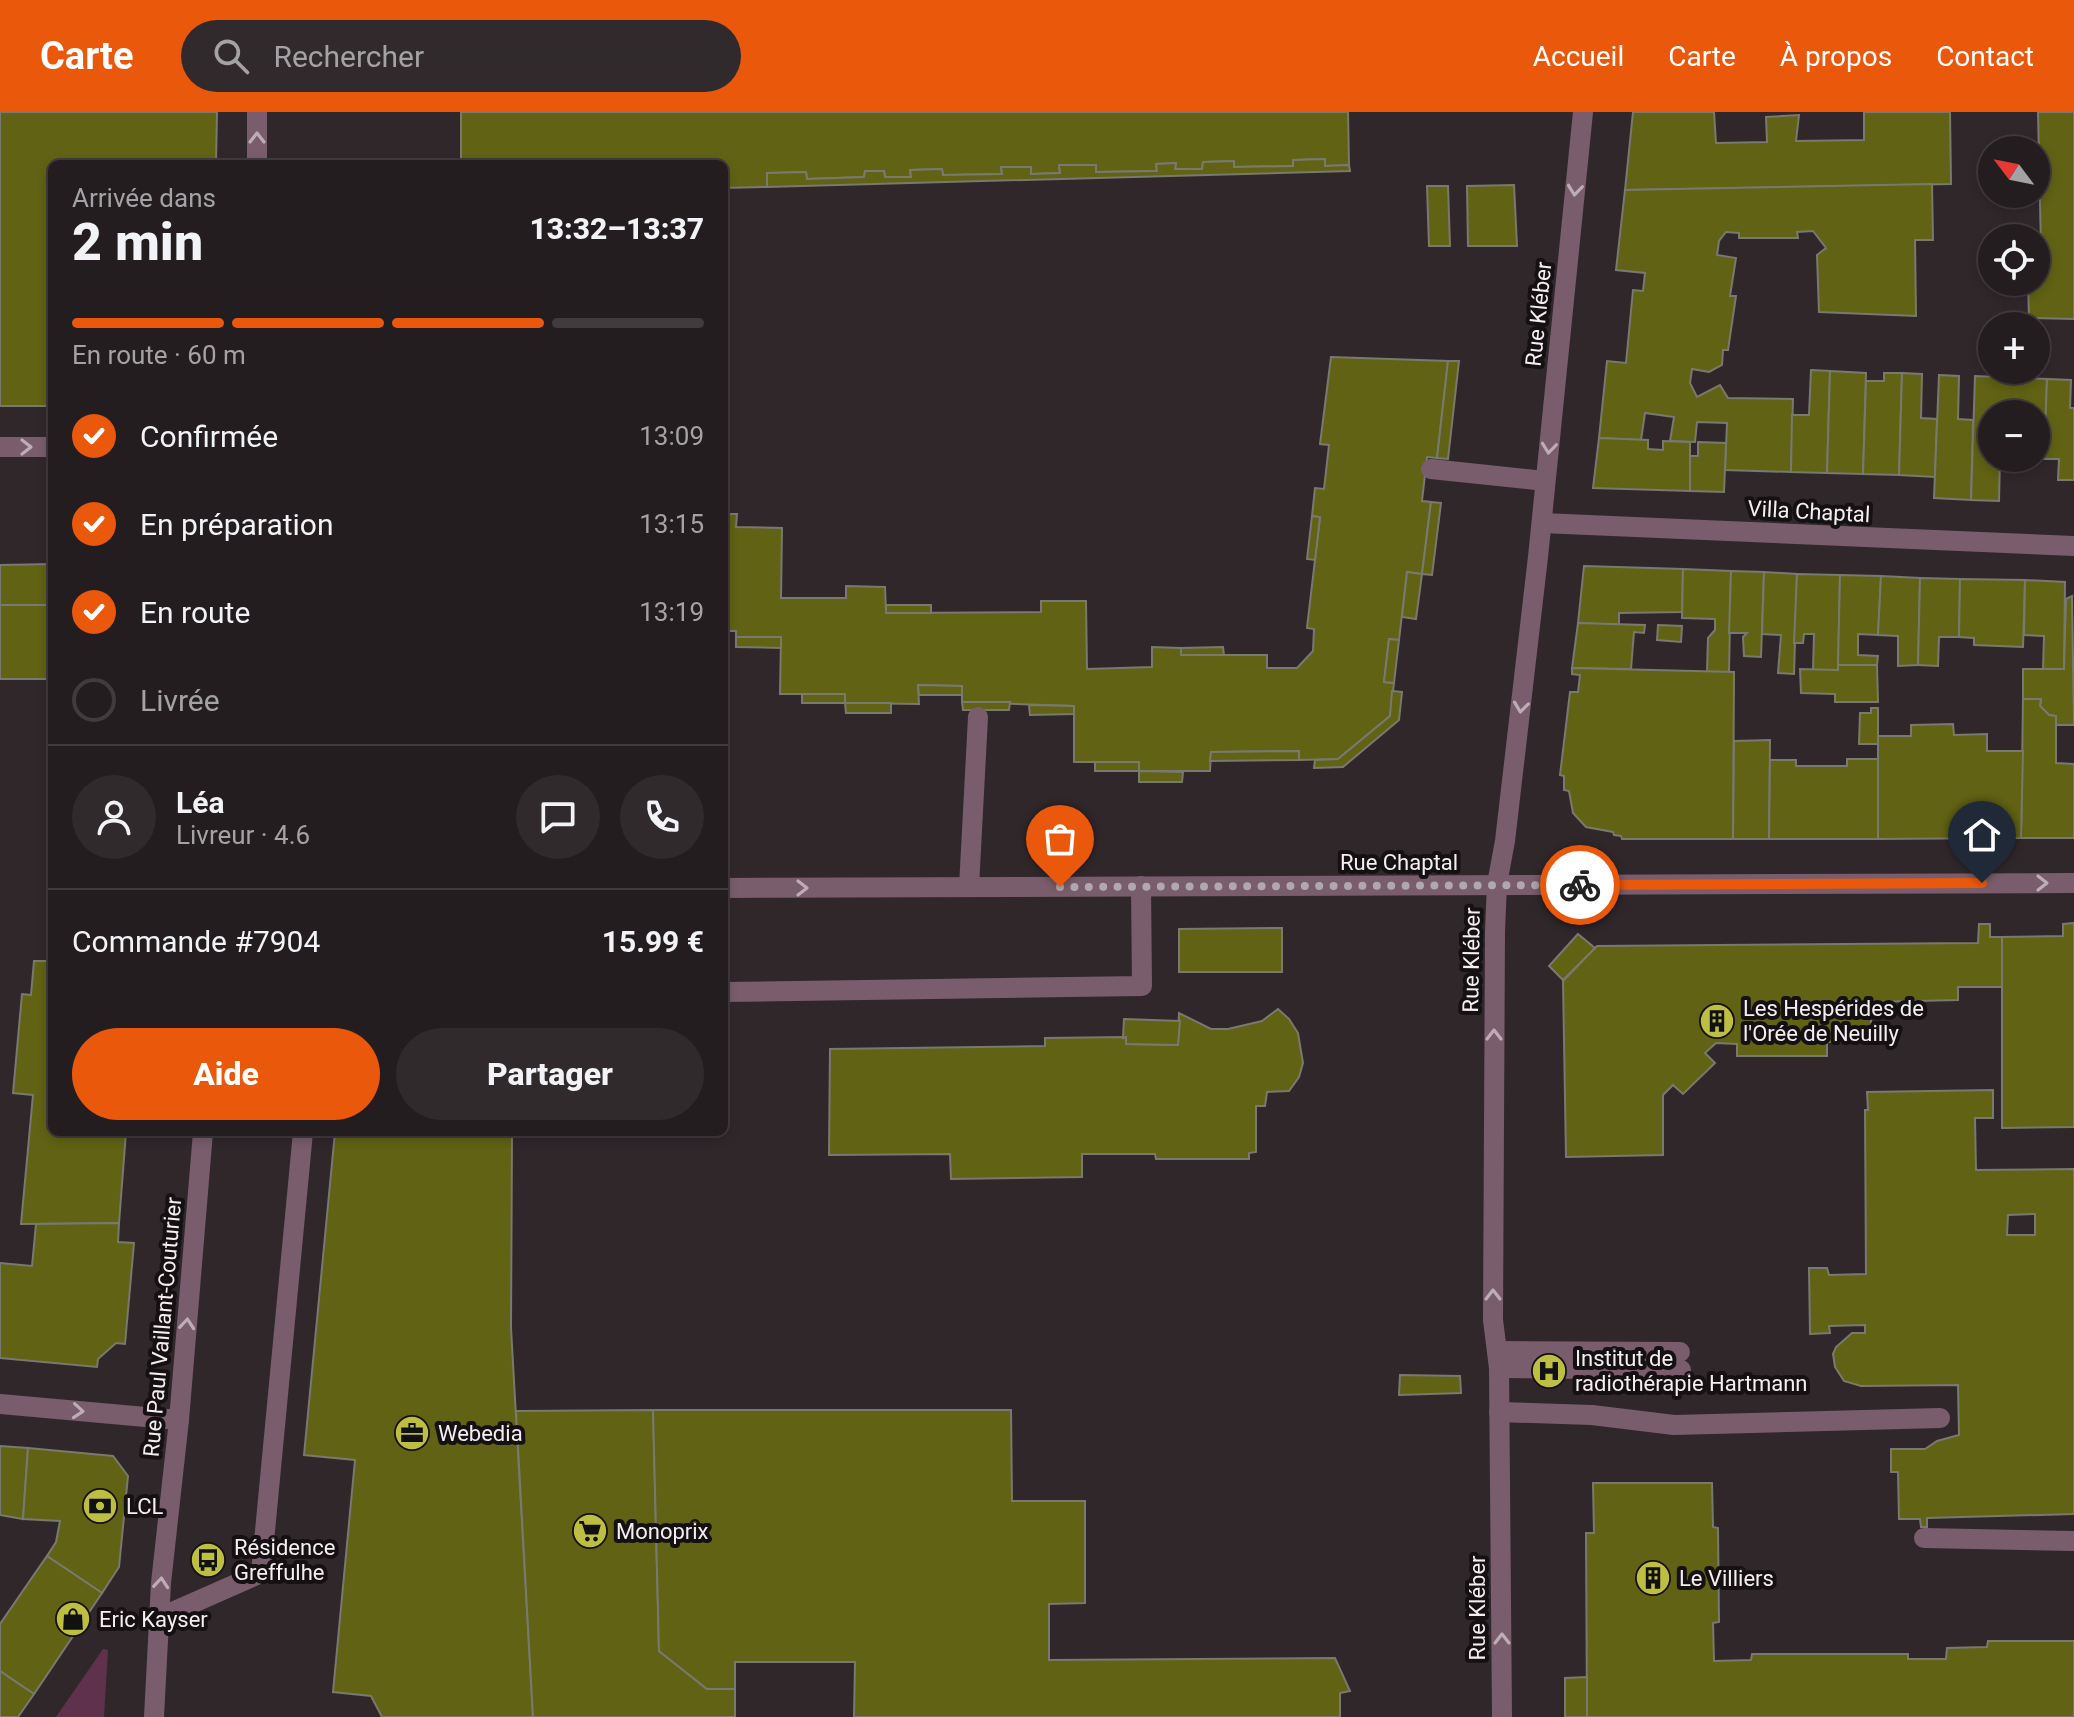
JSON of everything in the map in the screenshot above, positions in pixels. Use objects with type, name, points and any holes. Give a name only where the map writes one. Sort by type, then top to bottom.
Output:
[{"type":"street","points":[[257,112],[257,160]]},
{"type":"street","name":"Rue Kléber","points":[[1502,1717],[1499,1360],[1493,1320],[1497,884],[1505,841],[1542,523],[1583,112]]},
{"type":"street","points":[[0,447],[48,447]]},
{"type":"street","points":[[1431,469],[1545,481]]},
{"type":"street","name":"Villa Chaptal","points":[[1542,523],[2074,546]]},
{"type":"street","points":[[969,887],[978,717]]},
{"type":"street","name":"Rue Chaptal","points":[[728,888],[2074,883]]},
{"type":"street","points":[[728,992],[1142,986],[1141,886]]},
{"type":"street","name":"Rue Paul Vaillant-Couturier","points":[[154,1717],[159,1618],[203,1136]]},
{"type":"street","points":[[159,1618],[261,1573],[303,1136]]},
{"type":"street","points":[[1499,1360],[1681,1361]]},
{"type":"street","points":[[0,1404],[179,1420]]},
{"type":"street","points":[[1499,1412],[1592,1415],[1674,1425],[1940,1418]]},
{"type":"street","points":[[1924,1538],[2074,1541]]},
{"type":"shaded area","points":[[103,1649],[108,1650],[104,1717],[56,1717]]},
{"type":"building","points":[[0,112],[217,112],[216,160],[48,160],[48,406],[0,406]]},
{"type":"building","points":[[461,112],[1348,112],[1349,165],[1325,166],[1325,159],[1293,160],[1293,166],[1234,167],[1234,161],[1203,162],[1202,169],[1175,169],[1176,163],[1156,164],[1157,171],[1096,172],[1096,165],[1059,165],[1060,173],[1031,174],[1031,167],[1001,167],[1002,174],[943,175],[942,169],[910,170],[911,177],[885,177],[884,171],[865,171],[864,177],[807,179],[806,172],[767,173],[767,187],[728,188],[728,160],[461,160]]},
{"type":"building","points":[[1633,112],[1714,112],[1716,143],[1767,142],[1766,117],[1799,115],[1796,141],[1864,140],[1864,112],[1950,112],[1951,184],[1625,190]]},
{"type":"building","points":[[2038,112],[2074,112],[2074,319],[2050,318],[2050,312],[2029,312],[2028,296],[2050,296],[2050,224],[2040,224],[2040,208],[2050,208],[2050,136],[2039,136]]},
{"type":"building","points":[[1325,159],[1325,166],[1349,165],[1350,171],[767,187],[767,173],[806,172],[807,179],[864,177],[865,171],[884,171],[885,177],[911,177],[910,170],[942,169],[943,175],[1002,174],[1001,167],[1031,167],[1031,174],[1060,173],[1059,165],[1096,165],[1096,172],[1157,171],[1156,164],[1176,163],[1175,169],[1202,169],[1203,162],[1234,161],[1234,167],[1293,166],[1293,160]]},
{"type":"building","points":[[1932,184],[1933,240],[1915,240],[1916,316],[1819,312],[1817,255],[1826,248],[1813,231],[1797,232],[1798,238],[1739,238],[1739,233],[1726,232],[1719,241],[1717,255],[1736,258],[1730,296],[1736,296],[1728,350],[1723,350],[1722,365],[1709,372],[1692,369],[1690,383],[1697,397],[1720,385],[1728,398],[1793,399],[1791,472],[1725,470],[1727,423],[1697,422],[1695,442],[1670,441],[1674,417],[1645,413],[1641,440],[1599,438],[1607,361],[1626,363],[1633,290],[1643,291],[1645,273],[1616,270],[1625,190]]},
{"type":"building","points":[[1514,185],[1517,246],[1468,246],[1467,186]]},
{"type":"building","points":[[1427,186],[1448,186],[1450,246],[1429,246]]},
{"type":"building","points":[[1331,357],[1448,361],[1437,458],[1427,457],[1422,501],[1431,502],[1422,574],[1407,572],[1399,640],[1389,639],[1384,682],[1394,683],[1390,716],[1338,759],[1299,760],[1299,751],[1211,752],[1210,771],[1139,771],[1139,762],[1074,762],[1074,706],[962,702],[962,686],[918,685],[919,704],[845,703],[845,694],[780,694],[781,637],[736,637],[736,631],[728,631],[728,514],[737,514],[736,527],[782,528],[781,598],[846,598],[846,586],[885,587],[886,613],[1041,612],[1041,601],[1086,601],[1087,669],[1152,667],[1152,647],[1181,648],[1181,655],[1267,655],[1267,668],[1297,668],[1313,651],[1314,629],[1307,628],[1320,517],[1312,516],[1315,488],[1324,489],[1329,445],[1320,444]]},
{"type":"building","points":[[1448,361],[1459,361],[1448,459],[1437,458]]},
{"type":"building","points":[[1811,370],[1830,371],[1827,473],[1791,472],[1792,415],[1809,415]]},
{"type":"building","points":[[1830,371],[1866,373],[1863,474],[1827,473]]},
{"type":"building","points":[[1884,373],[1902,373],[1899,475],[1863,474],[1866,381],[1884,381]]},
{"type":"building","points":[[1902,373],[1922,374],[1921,418],[1937,419],[1935,477],[1899,475]]},
{"type":"building","points":[[1939,375],[1959,376],[1958,419],[1973,420],[1971,500],[1934,498]]},
{"type":"building","points":[[1975,376],[1978,376],[1978,384],[2047,384],[2046,400],[1978,400],[1978,472],[2000,472],[1999,501],[1971,500]]},
{"type":"building","points":[[2050,379],[2071,380],[2074,480],[2058,480],[2059,459],[2050,459],[2050,400],[2046,400]]},
{"type":"building","points":[[1599,438],[1648,440],[1648,449],[1663,450],[1663,441],[1690,442],[1690,491],[1593,488]]},
{"type":"building","points":[[1698,442],[1726,443],[1724,492],[1690,491],[1690,456],[1698,456]]},
{"type":"building","points":[[1431,502],[1441,503],[1432,575],[1422,574]]},
{"type":"building","points":[[1312,516],[1320,517],[1315,560],[1307,559]]},
{"type":"building","points":[[48,564],[48,605],[0,605],[0,565]]},
{"type":"building","points":[[1584,566],[1683,569],[1682,612],[1619,613],[1619,625],[1578,623]]},
{"type":"building","points":[[1683,569],[1731,571],[1729,672],[1707,672],[1708,638],[1715,630],[1715,619],[1682,618]]},
{"type":"building","points":[[1731,571],[1764,572],[1761,657],[1744,656],[1743,637],[1747,633],[1729,633]]},
{"type":"building","points":[[1407,572],[1422,574],[1416,619],[1402,617]]},
{"type":"building","points":[[1764,572],[1797,574],[1794,674],[1778,673],[1781,635],[1762,634]]},
{"type":"building","points":[[1797,574],[1840,575],[1838,670],[1813,670],[1814,634],[1804,634],[1803,643],[1794,643]]},
{"type":"building","points":[[1840,575],[1881,576],[1878,635],[1858,634],[1858,655],[1878,656],[1877,665],[1838,665]]},
{"type":"building","points":[[1881,576],[1920,578],[1918,665],[1898,666],[1898,636],[1878,635]]},
{"type":"building","points":[[1920,578],[1960,579],[1959,637],[1939,637],[1938,666],[1918,665]]},
{"type":"building","points":[[1960,579],[2025,580],[2023,647],[1974,645],[1974,638],[1959,637]]},
{"type":"building","points":[[2025,580],[2065,582],[2064,669],[2043,669],[2044,636],[2024,635]]},
{"type":"building","points":[[2072,596],[2074,725],[2056,725],[2056,716],[2049,715],[2040,706],[2041,699],[2023,699],[2023,669],[2064,669],[2066,599]]},
{"type":"building","points":[[0,605],[48,605],[48,679],[0,679]]},
{"type":"building","points":[[886,605],[931,605],[931,613],[886,613]]},
{"type":"building","points":[[1578,623],[1645,625],[1644,633],[1634,632],[1631,669],[1572,668]]},
{"type":"building","points":[[1658,625],[1682,626],[1681,642],[1657,640]]},
{"type":"building","points":[[736,637],[781,637],[781,648],[736,647]]},
{"type":"building","points":[[1389,639],[1399,640],[1394,683],[1384,682]]},
{"type":"building","points":[[1223,647],[1224,655],[1181,655],[1181,648]]},
{"type":"building","points":[[1838,665],[1877,665],[1878,702],[1835,702],[1835,694],[1801,693],[1800,669],[1838,670]]},
{"type":"building","points":[[1572,668],[1734,672],[1733,839],[1622,839],[1613,832],[1586,827],[1573,813],[1569,791],[1564,790],[1564,776],[1560,775],[1570,692],[1578,692],[1580,675],[1572,674]]},
{"type":"building","points":[[918,685],[962,686],[962,695],[919,695]]},
{"type":"building","points":[[1392,691],[1402,692],[1399,720],[1343,767],[1314,768],[1315,760],[1338,759],[1390,716]]},
{"type":"building","points":[[802,694],[845,694],[845,703],[802,703]]},
{"type":"building","points":[[2023,699],[2041,699],[2040,706],[2049,715],[2056,716],[2056,763],[2074,764],[2074,838],[2021,838]]},
{"type":"building","points":[[962,702],[1010,702],[1009,710],[963,710]]},
{"type":"building","points":[[845,703],[891,703],[891,713],[846,713]]},
{"type":"building","points":[[1029,705],[1074,706],[1074,714],[1030,715]]},
{"type":"building","points":[[1871,708],[1878,708],[1878,744],[1859,744],[1860,713],[1871,713]]},
{"type":"building","points":[[1953,724],[1954,735],[1987,734],[1987,751],[2023,751],[2021,838],[1878,839],[1878,736],[1911,736],[1911,725]]},
{"type":"building","points":[[1770,740],[1769,839],[1733,839],[1734,741]]},
{"type":"building","points":[[1299,751],[1299,760],[1210,761],[1211,752]]},
{"type":"building","points":[[1847,759],[1878,759],[1878,839],[1769,839],[1770,760],[1796,760],[1796,766],[1847,766]]},
{"type":"building","points":[[1095,762],[1139,762],[1139,771],[1095,771]]},
{"type":"building","points":[[1139,771],[1183,772],[1182,782],[1139,782]]},
{"type":"building","points":[[2074,923],[2074,1127],[2002,1128],[2002,937],[2063,936],[2063,924]]},
{"type":"building","name":"Les Hespérides de l'Orée de Neuilly","points":[[1979,924],[1990,924],[1990,937],[2002,937],[2002,987],[1958,987],[1958,1000],[1871,1002],[1871,1041],[1827,1042],[1827,1056],[1737,1056],[1737,1044],[1716,1043],[1705,1053],[1715,1063],[1683,1094],[1673,1085],[1663,1095],[1663,1155],[1566,1157],[1563,981],[1597,946],[1978,943]]},
{"type":"building","points":[[1282,928],[1282,972],[1179,972],[1179,929]]},
{"type":"building","points":[[1578,934],[1595,948],[1563,980],[1549,966]]},
{"type":"building","points":[[34,961],[48,961],[48,1136],[126,1136],[119,1223],[21,1224],[33,1095],[13,1093],[22,994],[31,995]]},
{"type":"building","points":[[1278,1009],[1298,1033],[1303,1063],[1299,1077],[1289,1091],[1267,1092],[1265,1106],[1256,1106],[1256,1152],[1249,1153],[1249,1159],[1156,1159],[1155,1154],[1082,1154],[1082,1177],[951,1179],[950,1154],[829,1155],[830,1049],[1045,1046],[1045,1038],[1126,1037],[1126,1044],[1178,1045],[1179,1013],[1211,1029],[1228,1029],[1262,1021]]},
{"type":"building","points":[[1124,1019],[1180,1021],[1178,1045],[1126,1044],[1126,1037],[1123,1038]]},
{"type":"building","points":[[1993,1090],[1993,1118],[1975,1118],[1976,1170],[2074,1169],[2074,1514],[1927,1518],[1927,1527],[1921,1527],[1920,1519],[1899,1519],[1898,1472],[1891,1472],[1891,1449],[1925,1449],[1937,1441],[1959,1435],[1958,1385],[1861,1386],[1844,1381],[1835,1367],[1833,1354],[1836,1347],[1852,1333],[1865,1333],[1865,1325],[1829,1326],[1830,1333],[1810,1334],[1809,1268],[1827,1268],[1829,1275],[1866,1274],[1867,1092]],"holes":[[[2035,1214],[2035,1235],[2007,1235],[2008,1215]]]},
{"type":"building","name":"Webedia","points":[[335,1136],[512,1136],[511,1328],[533,1717],[382,1717],[371,1696],[333,1692],[355,1460],[304,1455]]},
{"type":"building","points":[[119,1223],[118,1242],[134,1243],[125,1344],[116,1343],[98,1359],[97,1367],[0,1358],[0,1263],[32,1266],[36,1224]]},
{"type":"building","points":[[1400,1375],[1460,1376],[1461,1393],[1399,1395]]},
{"type":"building","name":"Monoprix","points":[[653,1410],[659,1651],[707,1689],[735,1689],[735,1717],[533,1717],[516,1411]]},
{"type":"building","points":[[653,1410],[1011,1410],[1012,1501],[1085,1501],[1085,1603],[1049,1604],[1049,1660],[1335,1658],[1350,1691],[1340,1693],[1340,1717],[854,1717],[855,1662],[735,1662],[735,1689],[707,1689],[659,1651]]},
{"type":"building","points":[[0,1446],[28,1448],[23,1519],[0,1515]]},
{"type":"building","points":[[28,1448],[113,1456],[128,1476],[119,1567],[102,1593],[47,1556],[56,1542],[60,1521],[23,1519]]},
{"type":"building","name":"Le Villiers","points":[[1593,1483],[1712,1483],[1713,1527],[1718,1528],[1719,1622],[1713,1623],[1714,1661],[1751,1660],[1752,1654],[1908,1654],[1908,1659],[1946,1659],[1947,1648],[1987,1647],[1988,1641],[2074,1641],[2074,1717],[1587,1717],[1586,1533],[1594,1533]]},
{"type":"building","points":[[47,1556],[102,1593],[34,1694],[0,1671],[0,1624]]},
{"type":"building","points":[[0,1671],[34,1694],[18,1717],[0,1717]]},
{"type":"building","points":[[1587,1677],[1587,1717],[1565,1717],[1565,1678]]},
{"type":"way so far","points":[[1060,887],[1580,885]]},
{"type":"place","name":"Les Hespérides de l'Orée de Neuilly","points":[[1717,1021]]},
{"type":"place","name":"Institut de radiothérapie Hartmann","points":[[1549,1371]]},
{"type":"place","name":"Webedia","points":[[412,1433]]},
{"type":"place","name":"LCL","points":[[100,1506]]},
{"type":"place","name":"Monoprix","points":[[590,1531]]},
{"type":"place","name":"Résidence Greffulhe","points":[[208,1560]]},
{"type":"place","name":"Le Villiers","points":[[1653,1578]]},
{"type":"place","name":"Eric Kayser","points":[[73,1619]]},
{"type":"route","points":[[1580,885],[1982,883]]}]
